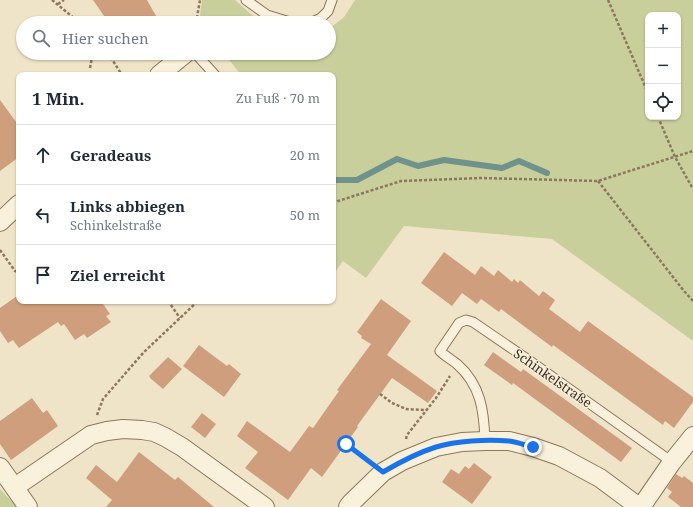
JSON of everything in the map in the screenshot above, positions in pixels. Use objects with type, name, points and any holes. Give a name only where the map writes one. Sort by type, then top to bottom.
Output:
[{"type":"street","points":[[164,72],[178,60]]},
{"type":"street","points":[[0,222],[16,207]]},
{"type":"street","points":[[15,487],[91,435],[123,429],[142,430],[158,434],[182,447],[265,507]]},
{"type":"street","points":[[348,507],[383,472],[402,461],[436,447],[462,442],[509,441],[559,456],[600,478],[640,507],[672,462],[693,436]]},
{"type":"street","points":[[0,468],[28,507]]},
{"type":"lane","points":[[246,0],[270,16]]},
{"type":"lane","points":[[323,16],[328,11],[332,0]]},
{"type":"lane","points":[[201,60],[212,72]]},
{"type":"lane","name":"Schinkelstraße","points":[[485,441],[485,420],[483,408],[477,391],[470,378],[458,365],[440,351],[459,323],[466,320],[473,322],[672,462]]},
{"type":"path","points":[[52,0],[72,16]]},
{"type":"path","points":[[58,4],[64,0]]},
{"type":"path","points":[[197,16],[200,0]]},
{"type":"path","points":[[608,0],[645,86]]},
{"type":"path","points":[[90,68],[91,60]]},
{"type":"path","points":[[112,60],[120,72]]},
{"type":"path","points":[[659,120],[675,157],[693,189]]},
{"type":"path","points":[[336,202],[401,181],[486,178],[598,181],[693,151]]},
{"type":"path","points":[[598,181],[684,291],[693,300]]},
{"type":"path","points":[[0,250],[16,272]]},
{"type":"path","points":[[170,304],[180,318]]},
{"type":"path","points":[[91,435],[96,416],[103,399],[144,352],[195,304]]},
{"type":"path","points":[[402,461],[407,435],[446,383]]},
{"type":"path","points":[[380,394],[392,403],[406,409],[426,410]]},
{"type":"path","points":[[346,444],[383,472]]},
{"type":"green space","points":[[202,0],[235,0],[253,16],[200,16]]},
{"type":"green space","points":[[355,0],[693,0],[693,341],[552,239],[404,226],[366,278],[343,261],[336,271],[336,72],[239,72],[229,60],[336,60],[336,23],[344,17]]},
{"type":"green space","points":[[0,489],[17,507],[0,507]]},
{"type":"building","points":[[93,0],[147,0],[156,16],[104,16]]},
{"type":"building","points":[[0,100],[16,122],[16,159],[0,171]]},
{"type":"building","points":[[444,252],[475,275],[481,266],[494,276],[498,270],[512,282],[514,279],[518,283],[520,280],[539,296],[543,291],[555,300],[549,309],[580,332],[588,321],[693,397],[693,402],[674,428],[665,421],[663,425],[553,345],[552,347],[501,309],[499,312],[481,299],[477,304],[462,293],[452,306],[421,283]]},
{"type":"building","points":[[16,297],[16,304],[103,304],[110,314],[106,316],[111,322],[87,338],[84,334],[75,340],[64,324],[61,326],[58,322],[19,348],[13,340],[8,343],[0,331],[0,308]]},
{"type":"building","points":[[381,299],[411,321],[387,355],[437,391],[428,403],[392,378],[322,477],[311,468],[288,500],[245,468],[258,452],[237,436],[247,421],[290,452],[309,426],[313,428],[339,391],[337,390],[371,344],[361,338],[362,336],[357,332]]},
{"type":"building","points":[[199,345],[227,366],[229,364],[241,374],[224,397],[183,366]]},
{"type":"building","points":[[493,352],[521,372],[523,369],[632,448],[621,462],[513,383],[512,385],[484,365]]},
{"type":"building","points":[[168,357],[182,369],[163,389],[149,376]]},
{"type":"building","points":[[32,398],[43,413],[47,410],[58,426],[11,460],[0,444],[0,421]]},
{"type":"building","points":[[202,413],[216,424],[205,438],[191,427]]},
{"type":"building","points":[[139,452],[175,480],[178,477],[214,507],[106,507],[112,500],[86,478],[96,465],[117,482]]},
{"type":"building","points":[[474,463],[492,477],[472,504],[442,482],[451,469],[459,474],[465,466],[469,469]]},
{"type":"building","points":[[676,474],[682,478],[684,476],[693,483],[693,507],[681,507],[668,497],[672,492],[667,488]]},
{"type":"waterway","points":[[336,180],[357,180],[397,159],[418,166],[444,160],[502,168],[519,161],[547,173]]},
{"type":"route","points":[[346,444],[383,472],[402,461],[436,447],[462,442],[509,441],[533,447]]}]
